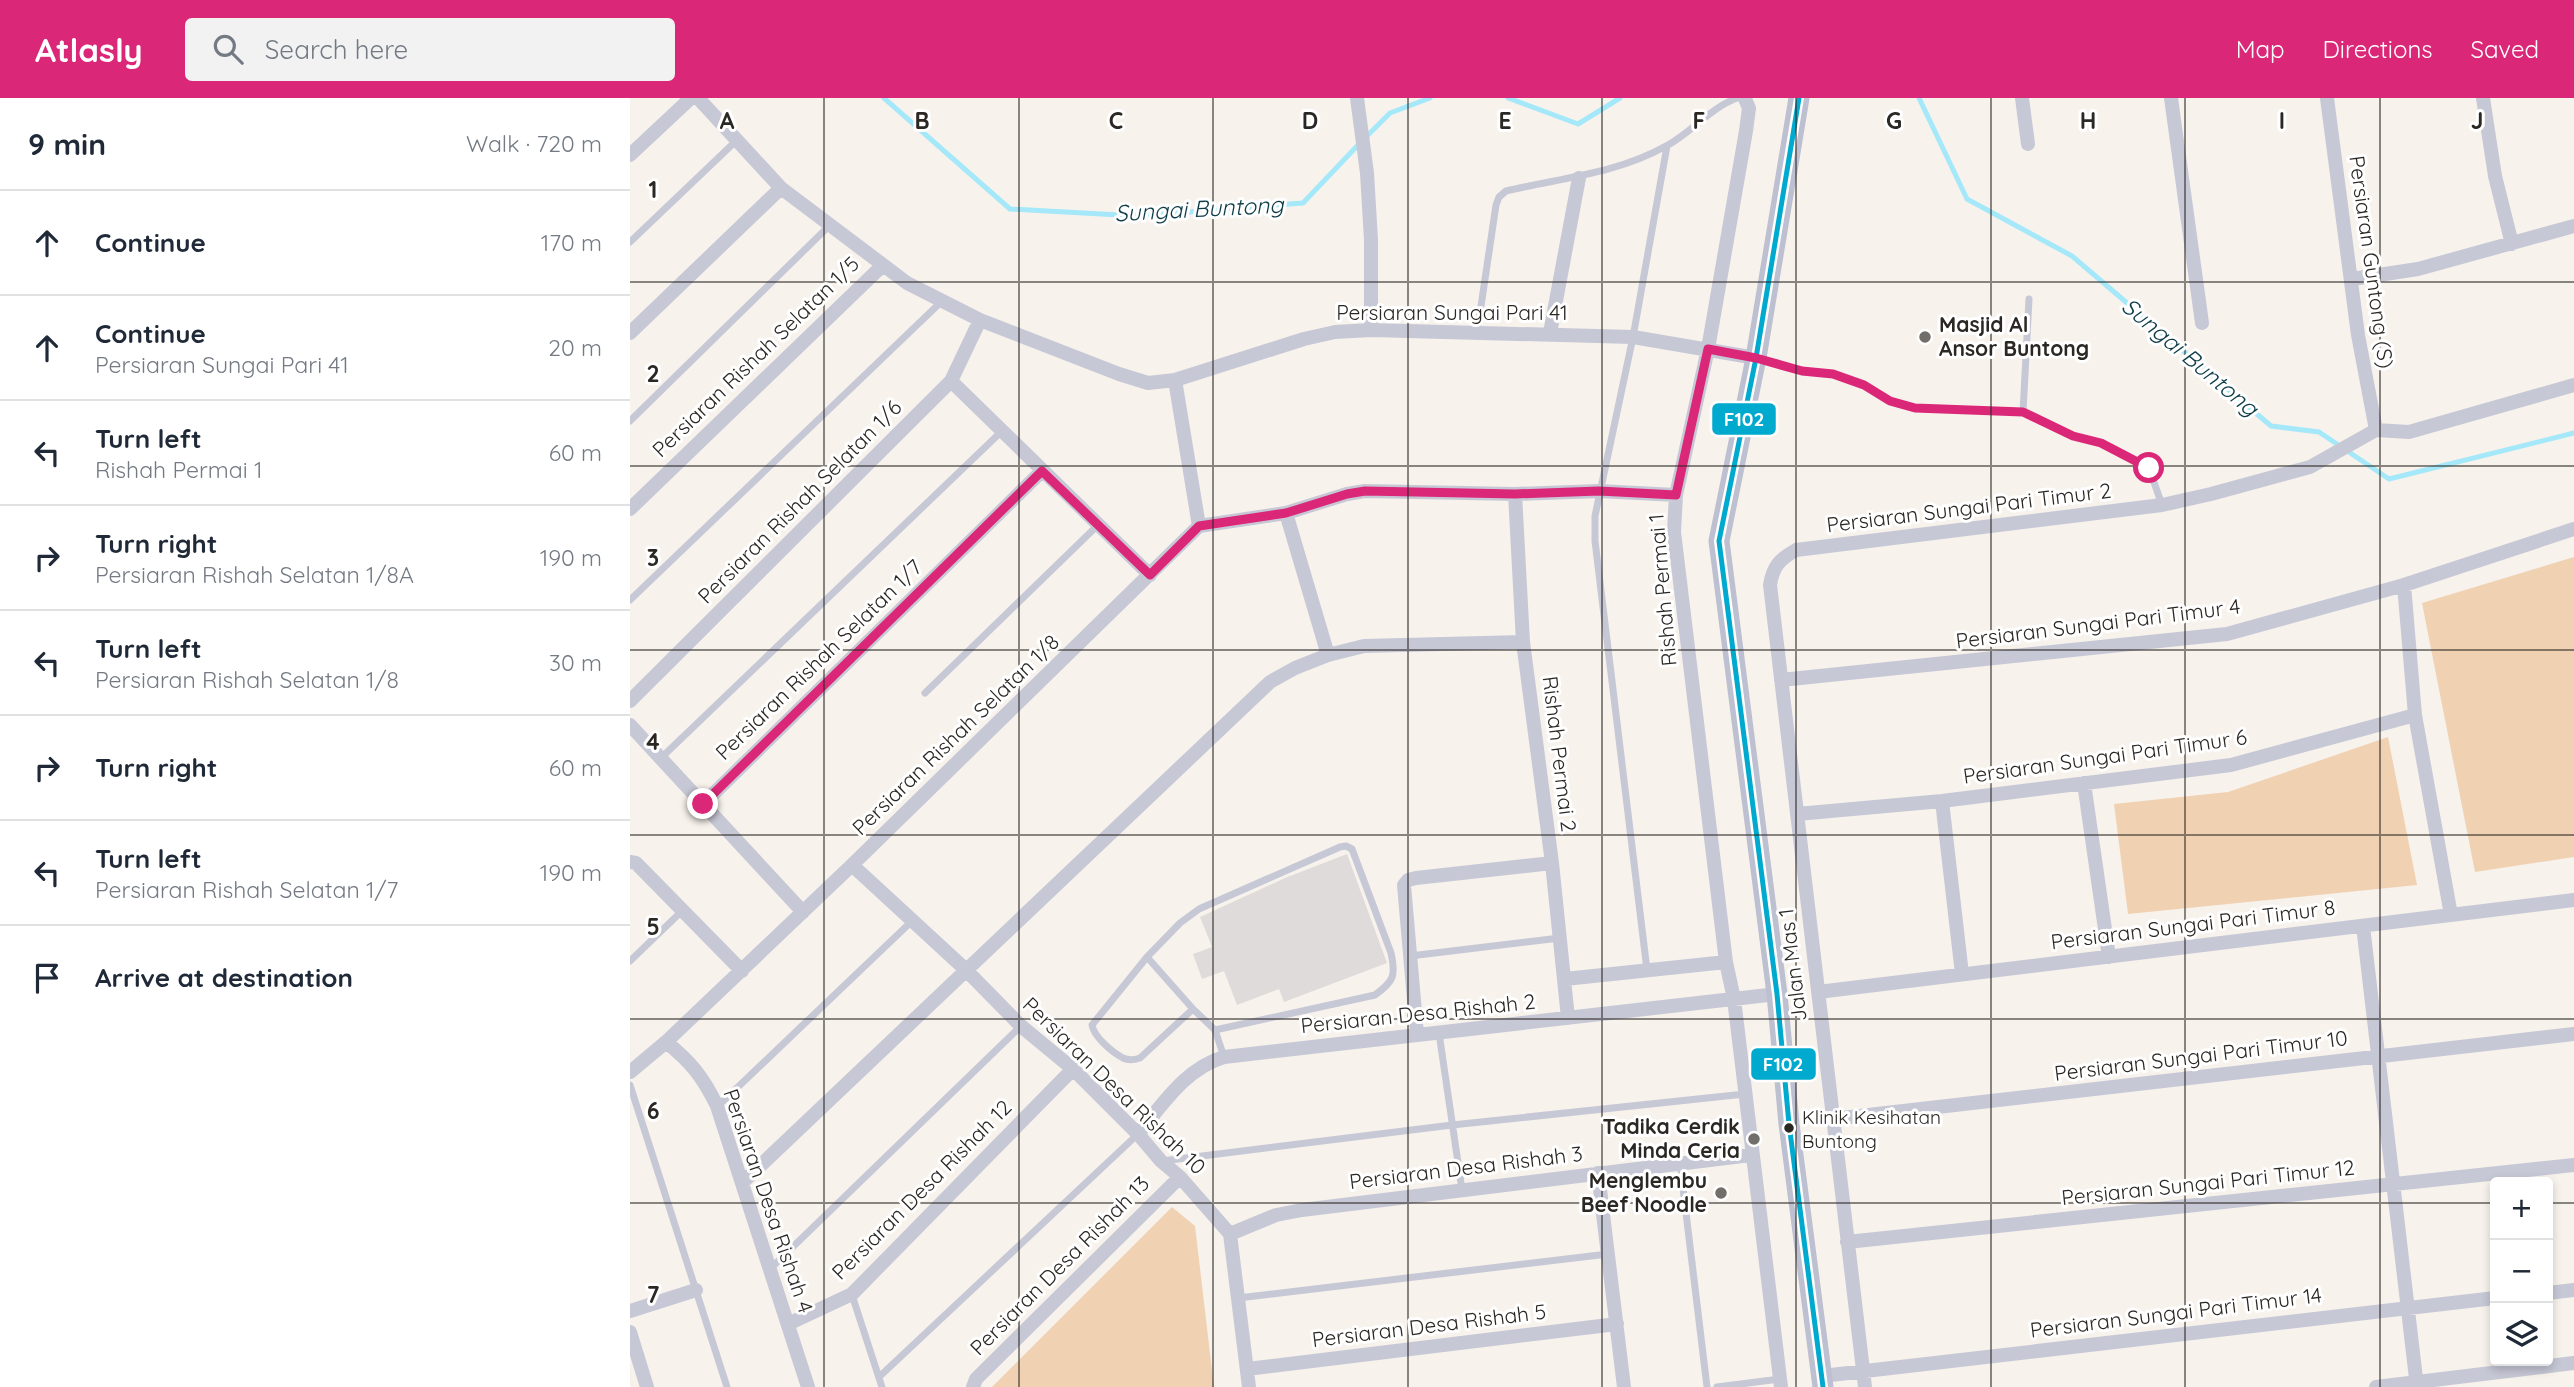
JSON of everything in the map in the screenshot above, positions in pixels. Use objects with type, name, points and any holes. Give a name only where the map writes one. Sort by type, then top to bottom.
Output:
[{"type":"main road","points":[[1799,98],[1756,358],[1719,541],[1777,994],[1789,1124],[1822,1382]]},
{"type":"street","points":[[630,155],[691,98]]},
{"type":"street","name":"Persiaran Sungai Pari 41","points":[[698,98],[781,188],[882,265],[941,302],[980,320],[1148,383],[1175,380],[1304,339],[1335,332],[1371,330],[1633,337],[1756,358]]},
{"type":"street","points":[[1357,98],[1367,173],[1371,240],[1371,330]]},
{"type":"street","name":"Rishah Permai 1","points":[[1741,98],[1749,108],[1746,131],[1708,349],[1676,495],[1674,532],[1780,1383]]},
{"type":"street","points":[[2022,98],[2028,144]]},
{"type":"street","points":[[2171,98],[2202,323]]},
{"type":"street","name":"Persiaran Guntong (S)","points":[[2328,98],[2358,335],[2376,430]]},
{"type":"street","points":[[2483,98],[2495,176],[2512,244]]},
{"type":"street","points":[[1550,333],[1579,178]]},
{"type":"street","points":[[630,333],[781,188]]},
{"type":"street","points":[[2352,279],[2418,269],[2574,226]]},
{"type":"street","name":"Persiaran Rishah Selatan 1/5","points":[[630,509],[882,265]]},
{"type":"street","name":"Persiaran Rishah Selatan 1/6","points":[[630,701],[951,382],[980,320]]},
{"type":"street","points":[[1175,380],[1199,526],[1286,513],[1365,491],[1515,494],[1599,491],[1676,495]]},
{"type":"street","points":[[951,382],[1150,575]]},
{"type":"street","points":[[2376,430],[2409,432],[2574,385]]},
{"type":"street","name":"Persiaran Sungai Pari Timur 2","points":[[1796,550],[2162,505],[2310,467],[2376,430]]},
{"type":"street","name":"Persiaran Rishah Selatan 1/7","points":[[703,804],[1042,471]]},
{"type":"street","name":"Rishah Permai 2","points":[[1515,494],[1523,642],[1552,863],[1568,1018]]},
{"type":"street","points":[[1286,513],[1328,655]]},
{"type":"street","name":"Persiaran Rishah Selatan 1/8","points":[[630,1072],[666,1042],[852,866],[1199,526]]},
{"type":"street","name":"Persiaran Sungai Pari Timur 4","points":[[1781,680],[2227,634],[2404,585],[2574,529]]},
{"type":"street","name":"Jalan Mas 1","points":[[1796,550],[1782,558],[1772,570],[1770,584],[1864,1387]]},
{"type":"street","points":[[2404,585],[2415,715],[2451,915]]},
{"type":"street","points":[[742,1183],[1270,682],[1295,668],[1328,655],[1364,646],[1523,642]]},
{"type":"street","name":"Persiaran Sungai Pari Timur 6","points":[[1797,814],[1942,801],[2231,765],[2415,715]]},
{"type":"street","points":[[630,725],[803,912]]},
{"type":"street","points":[[2084,783],[2109,957]]},
{"type":"street","points":[[1942,801],[1962,974]]},
{"type":"street","points":[[630,862],[636,863],[741,971]]},
{"type":"street","points":[[1417,1035],[1404,885],[1408,880],[1552,863]]},
{"type":"street","name":"Persiaran Desa Rishah 10","points":[[852,866],[965,970],[1021,1026],[1073,1069],[1138,1133],[1161,1161],[1180,1177],[1230,1234]]},
{"type":"street","name":"Persiaran Sungai Pari Timur 8","points":[[1818,992],[2574,900]]},
{"type":"street","points":[[2363,926],[2416,1385]]},
{"type":"street","points":[[1565,979],[1726,962]]},
{"type":"street","name":"Persiaran Desa Rishah 2","points":[[1138,1133],[1193,1071],[1224,1056],[1777,994]]},
{"type":"street","name":"Persiaran Sungai Pari Timur 10","points":[[1833,1119],[2574,1034]]},
{"type":"street","name":"Persiaran Desa Rishah 4","points":[[666,1042],[689,1060],[705,1080],[717,1106],[808,1387]]},
{"type":"street","name":"Persiaran Desa Rishah 12","points":[[788,1324],[852,1294],[1073,1069]]},
{"type":"street","name":"Persiaran Desa Rishah 3","points":[[1230,1234],[1276,1215],[1302,1210],[1751,1155]]},
{"type":"street","name":"Persiaran Sungai Pari Timur 12","points":[[1847,1242],[2574,1165]]},
{"type":"street","points":[[1598,1173],[1624,1387]]},
{"type":"street","name":"Persiaran Desa Rishah 13","points":[[973,1387],[976,1379],[1180,1177]]},
{"type":"street","points":[[1230,1234],[1249,1387]]},
{"type":"street","points":[[630,1311],[696,1290]]},
{"type":"street","points":[[2553,1292],[2574,1290]]},
{"type":"street","name":"Persiaran Sungai Pari Timur 14","points":[[1822,1382],[1863,1371],[2490,1299]]},
{"type":"street","name":"Persiaran Desa Rishah 5","points":[[1247,1369],[1616,1324]]},
{"type":"street","points":[[630,1332],[647,1387]]},
{"type":"street","points":[[2375,1387],[2416,1385],[2574,1363]]},
{"type":"lane","points":[[1477,333],[1499,197],[1506,191],[1579,178],[1636,160],[1667,146],[1718,107],[1741,98]]},
{"type":"lane","points":[[630,242],[737,140]]},
{"type":"lane","points":[[1647,970],[1595,541],[1595,516],[1633,337],[1667,146]]},
{"type":"lane","points":[[630,421],[829,226]]},
{"type":"lane","points":[[2023,412],[2029,299]]},
{"type":"lane","points":[[630,600],[941,302]]},
{"type":"lane","points":[[1756,358],[1802,371],[1833,374],[1864,385],[1890,401],[1915,408],[2023,412],[2073,436],[2101,443],[2149,468],[2162,505]]},
{"type":"lane","points":[[661,758],[1002,431]]},
{"type":"lane","points":[[925,693],[1098,525]]},
{"type":"lane","points":[[1193,1009],[1140,1058],[1132,1061],[1124,1059],[1093,1032],[1092,1025],[1096,1017],[1147,957],[1180,923],[1199,909],[1340,847],[1352,849],[1391,953],[1395,970],[1390,984],[1375,995],[1215,1030]]},
{"type":"lane","points":[[630,961],[682,911]]},
{"type":"lane","points":[[717,1106],[912,920]]},
{"type":"lane","points":[[1409,956],[1560,938]]},
{"type":"lane","points":[[1147,957],[1215,1030],[1224,1056]]},
{"type":"lane","points":[[770,1269],[1021,1026]]},
{"type":"lane","points":[[1439,1032],[1462,1190]]},
{"type":"lane","points":[[630,1085],[727,1387]]},
{"type":"lane","points":[[1161,1161],[1452,1125],[1745,1094]]},
{"type":"lane","points":[[879,1377],[1138,1133]]},
{"type":"lane","points":[[1680,1164],[1707,1387]]},
{"type":"lane","points":[[1238,1297],[1608,1254]]},
{"type":"lane","points":[[852,1294],[882,1387]]},
{"type":"lane","points":[[1717,1387],[1780,1383]]},
{"type":"shaded area","points":[[2574,557],[2574,857],[2475,872],[2422,603]]},
{"type":"shaded area","points":[[2388,737],[2417,885],[2128,914],[2114,804],[2228,792]]},
{"type":"shaded area","points":[[1172,1207],[1195,1226],[1214,1387],[992,1387]]},
{"type":"building","points":[[1347,854],[1387,963],[1284,1002],[1279,989],[1237,1005],[1224,971],[1202,979],[1193,954],[1212,947],[1200,917],[1285,878]]},
{"type":"waterway","name":"Sungai Buntong","points":[[884,98],[1010,209],[1137,216],[1303,203],[1359,144]]},
{"type":"waterway","name":"Sungai Buntong","points":[[1366,137],[1390,113],[1430,98]]},
{"type":"waterway","name":"Sungai Buntong","points":[[1508,98],[1578,124],[1620,98]]},
{"type":"waterway","name":"Sungai Buntong","points":[[1919,98],[1967,199],[2072,256],[2271,426],[2319,432],[2389,479],[2574,433]]},
{"type":"transit line","name":"F102","points":[[1799,98],[1756,358],[1719,541],[1777,994],[1789,1124],[1823,1387]]},
{"type":"place","name":"Masjid Al Ansor Buntong","points":[[1925,337]]},
{"type":"place","name":"Klinik Kesihatan Buntong","points":[[1789,1128]]},
{"type":"place","name":"Tadika Cerdik Minda Ceria","points":[[1754,1139]]},
{"type":"place","name":"Menglembu Beef Noodle","points":[[1721,1193]]},
{"type":"route","points":[[703,804],[1042,471],[1150,575],[1199,526],[1286,513],[1365,491],[1515,494],[1599,491],[1676,495],[1708,349],[1756,358],[1802,371],[1833,374],[1864,385],[1890,401],[1915,408],[2023,412],[2073,436],[2101,443],[2149,468]]}]
